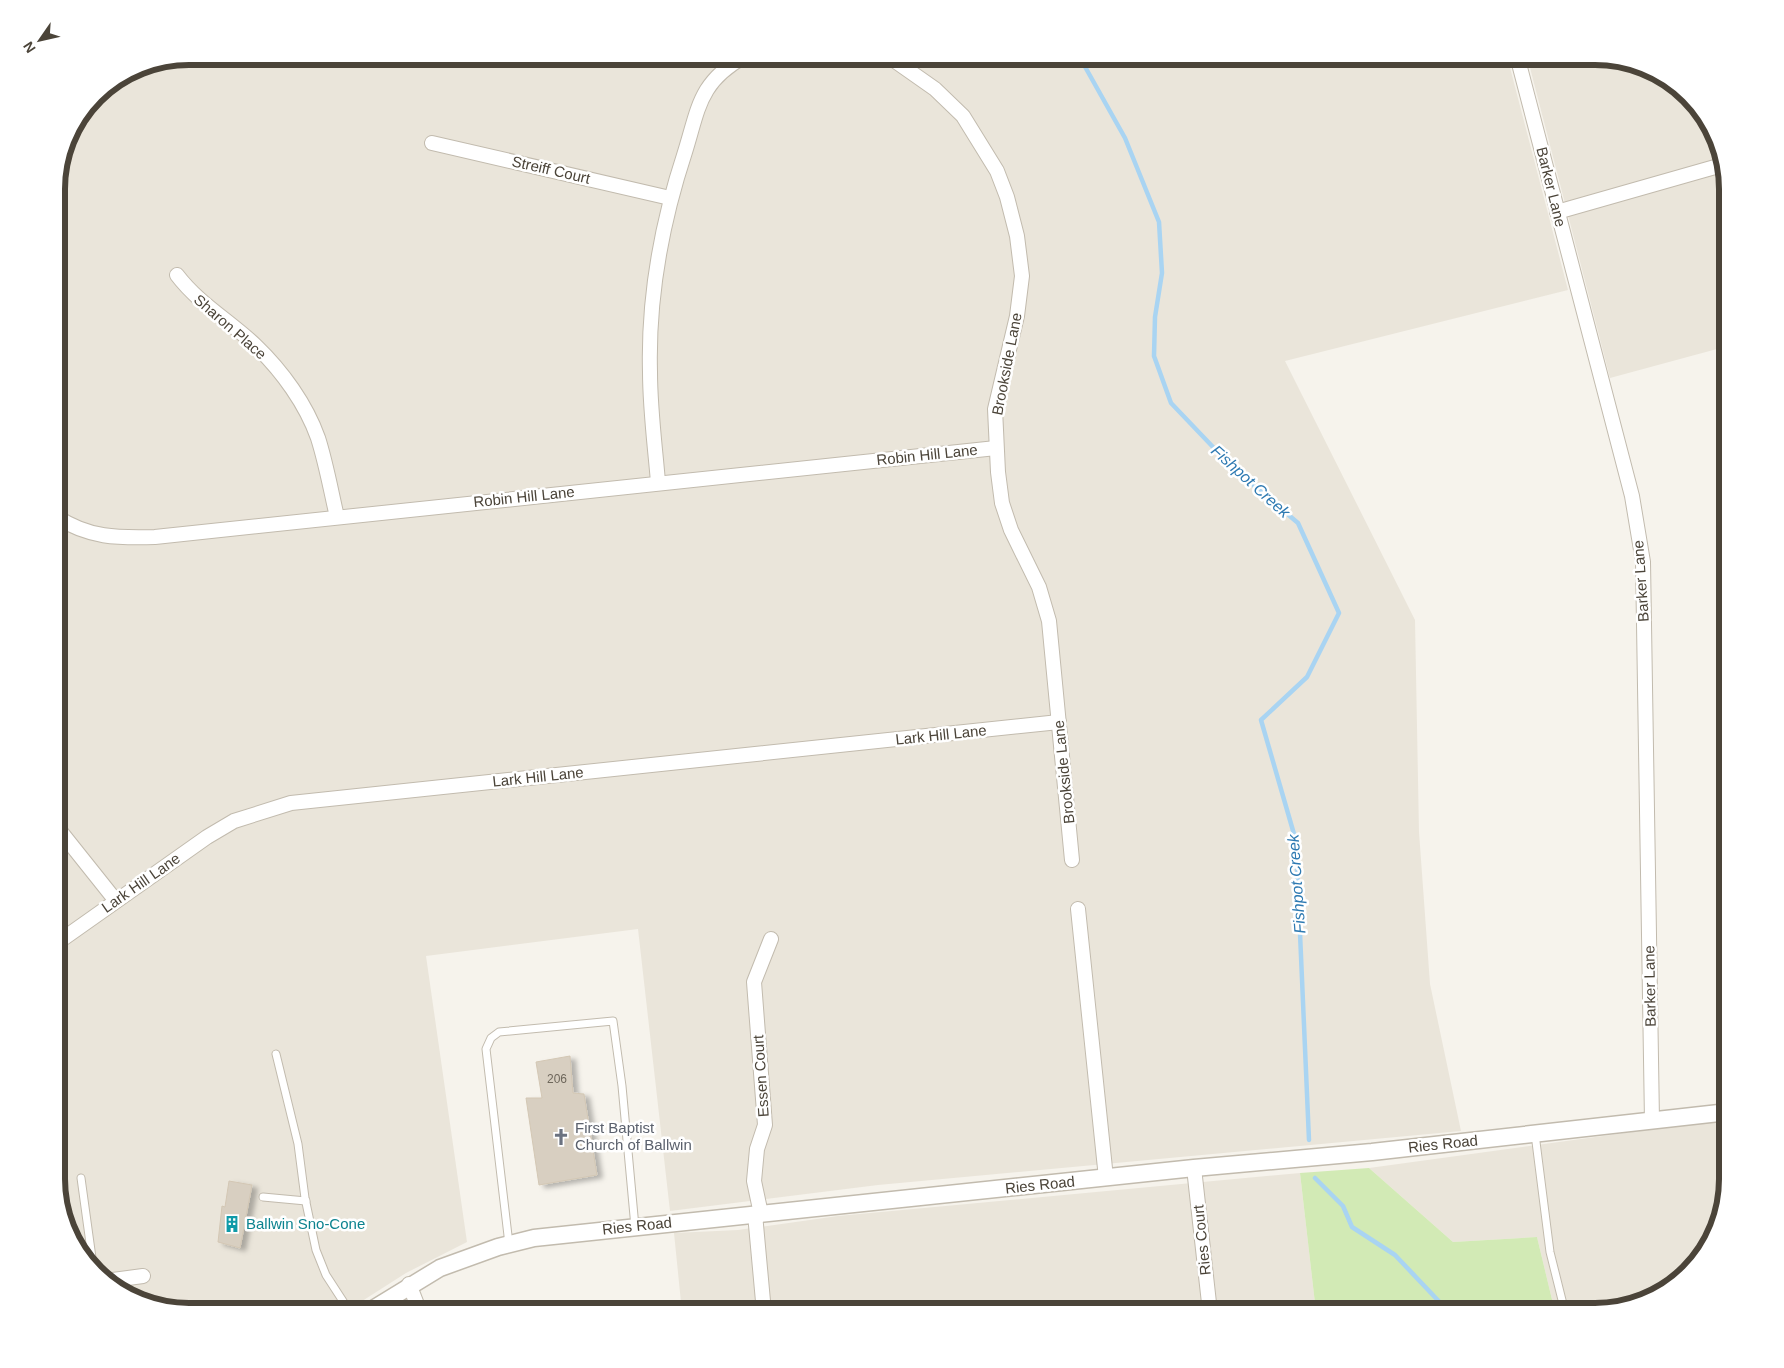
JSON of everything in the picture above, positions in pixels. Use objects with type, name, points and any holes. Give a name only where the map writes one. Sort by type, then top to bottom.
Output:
[{"type":"street","points":[[658,482],[650,372],[657,265],[670,198],[695,113],[710,85],[729,65]]},
{"type":"street","name":"Brookside Lane","points":[[901,65],[935,89],[963,116],[993,164],[1007,196],[1017,236],[1022,276],[1016,316],[995,409],[996,448],[1002,503],[1011,530],[1039,587],[1049,621],[1072,860]]},
{"type":"street","name":"Barker Lane","points":[[1520,65],[1632,496],[1643,562],[1652,1121]]},
{"type":"street","name":"Streiff Court","points":[[432,143],[670,198]]},
{"type":"street","points":[[1558,212],[1717,166]]},
{"type":"street","name":"Sharon Place","points":[[177,275],[192,294],[257,347],[280,373],[305,408],[319,440],[337,517]]},
{"type":"street","name":"Robin Hill Lane","points":[[65,523],[70,526],[112,538],[155,537],[658,482],[996,448]]},
{"type":"street","name":"Lark Hill Lane","points":[[65,937],[207,837],[234,821],[291,803],[1059,722]]},
{"type":"street","points":[[65,838],[116,901]]},
{"type":"street","points":[[1078,910],[1106,1178]]},
{"type":"street","name":"Essen Court","points":[[763,1303],[754,1181],[759,1136],[765,1125],[754,982],[771,939]]},
{"type":"street","name":"Ries Road","points":[[382,1303],[410,1284],[462,1258],[509,1244],[572,1233],[1194,1168],[1372,1152],[1719,1113]]},
{"type":"street","name":"Ries Court","points":[[1194,1168],[1209,1303]]},
{"type":"street","points":[[119,1281],[143,1276]]},
{"type":"street","points":[[410,1284],[417,1303]]},
{"type":"lane","points":[[509,1244],[486,1049],[491,1038],[499,1032],[613,1021],[622,1086],[635,1227]]},
{"type":"lane","points":[[276,1054],[298,1144],[306,1201],[316,1250],[326,1275],[344,1303]]},
{"type":"lane","points":[[1535,1134],[1550,1252],[1563,1303]]},
{"type":"lane","points":[[81,1178],[90,1254]]},
{"type":"lane","points":[[263,1197],[306,1201]]},
{"type":"shaded area","points":[[181,65],[1509,65],[1568,290],[1285,361],[1415,620],[1419,832],[1430,984],[1461,1131],[878,1185],[670,1211],[638,929],[426,956],[467,1242],[406,1273],[359,1303],[181,1303],[165,1301],[134,1290],[107,1272],[86,1248],[74,1227],[69,1211],[65,1187],[65,181],[74,141],[86,120],[101,101],[120,86],[141,74],[165,67]]},
{"type":"shaded area","points":[[1529,65],[1611,66],[1627,69],[1650,78],[1671,91],[1688,107],[1710,141],[1715,157],[1719,189],[1719,348],[1610,378]]},
{"type":"shaded area","points":[[1719,1120],[1719,1187],[1717,1203],[1706,1234],[1698,1248],[1677,1272],[1664,1282],[1643,1294],[1611,1302],[1553,1303],[1537,1237],[1453,1242],[1369,1168]]},
{"type":"shaded area","points":[[1300,1173],[1315,1303],[681,1303],[674,1233],[738,1230],[838,1216]]},
{"type":"green space","points":[[1369,1168],[1453,1242],[1537,1237],[1553,1303],[1315,1303],[1300,1173]]},
{"type":"building","name":"First Baptist Church of Ballwin","points":[[570,1056],[573,1093],[584,1094],[597,1175],[539,1185],[526,1098],[542,1098],[536,1062]]},
{"type":"building","name":"Ballwin Sno-Cone","points":[[229,1181],[252,1185],[240,1248],[218,1242],[222,1206],[225,1207]]},
{"type":"waterway","name":"Fishpot Creek","points":[[1084,65],[1125,138],[1159,222],[1162,273],[1155,317],[1154,356],[1171,403],[1233,468],[1298,523],[1339,613],[1307,677],[1261,720],[1296,841],[1309,1140]]},
{"type":"waterway","name":"Fishpot Creek","points":[[1315,1178],[1343,1206],[1352,1227],[1395,1255],[1440,1303]]},
{"type":"place","name":"First Baptist Church of Ballwin","points":[[561,1137]]},
{"type":"place","name":"Ballwin Sno-Cone","points":[[232,1224]]}]
